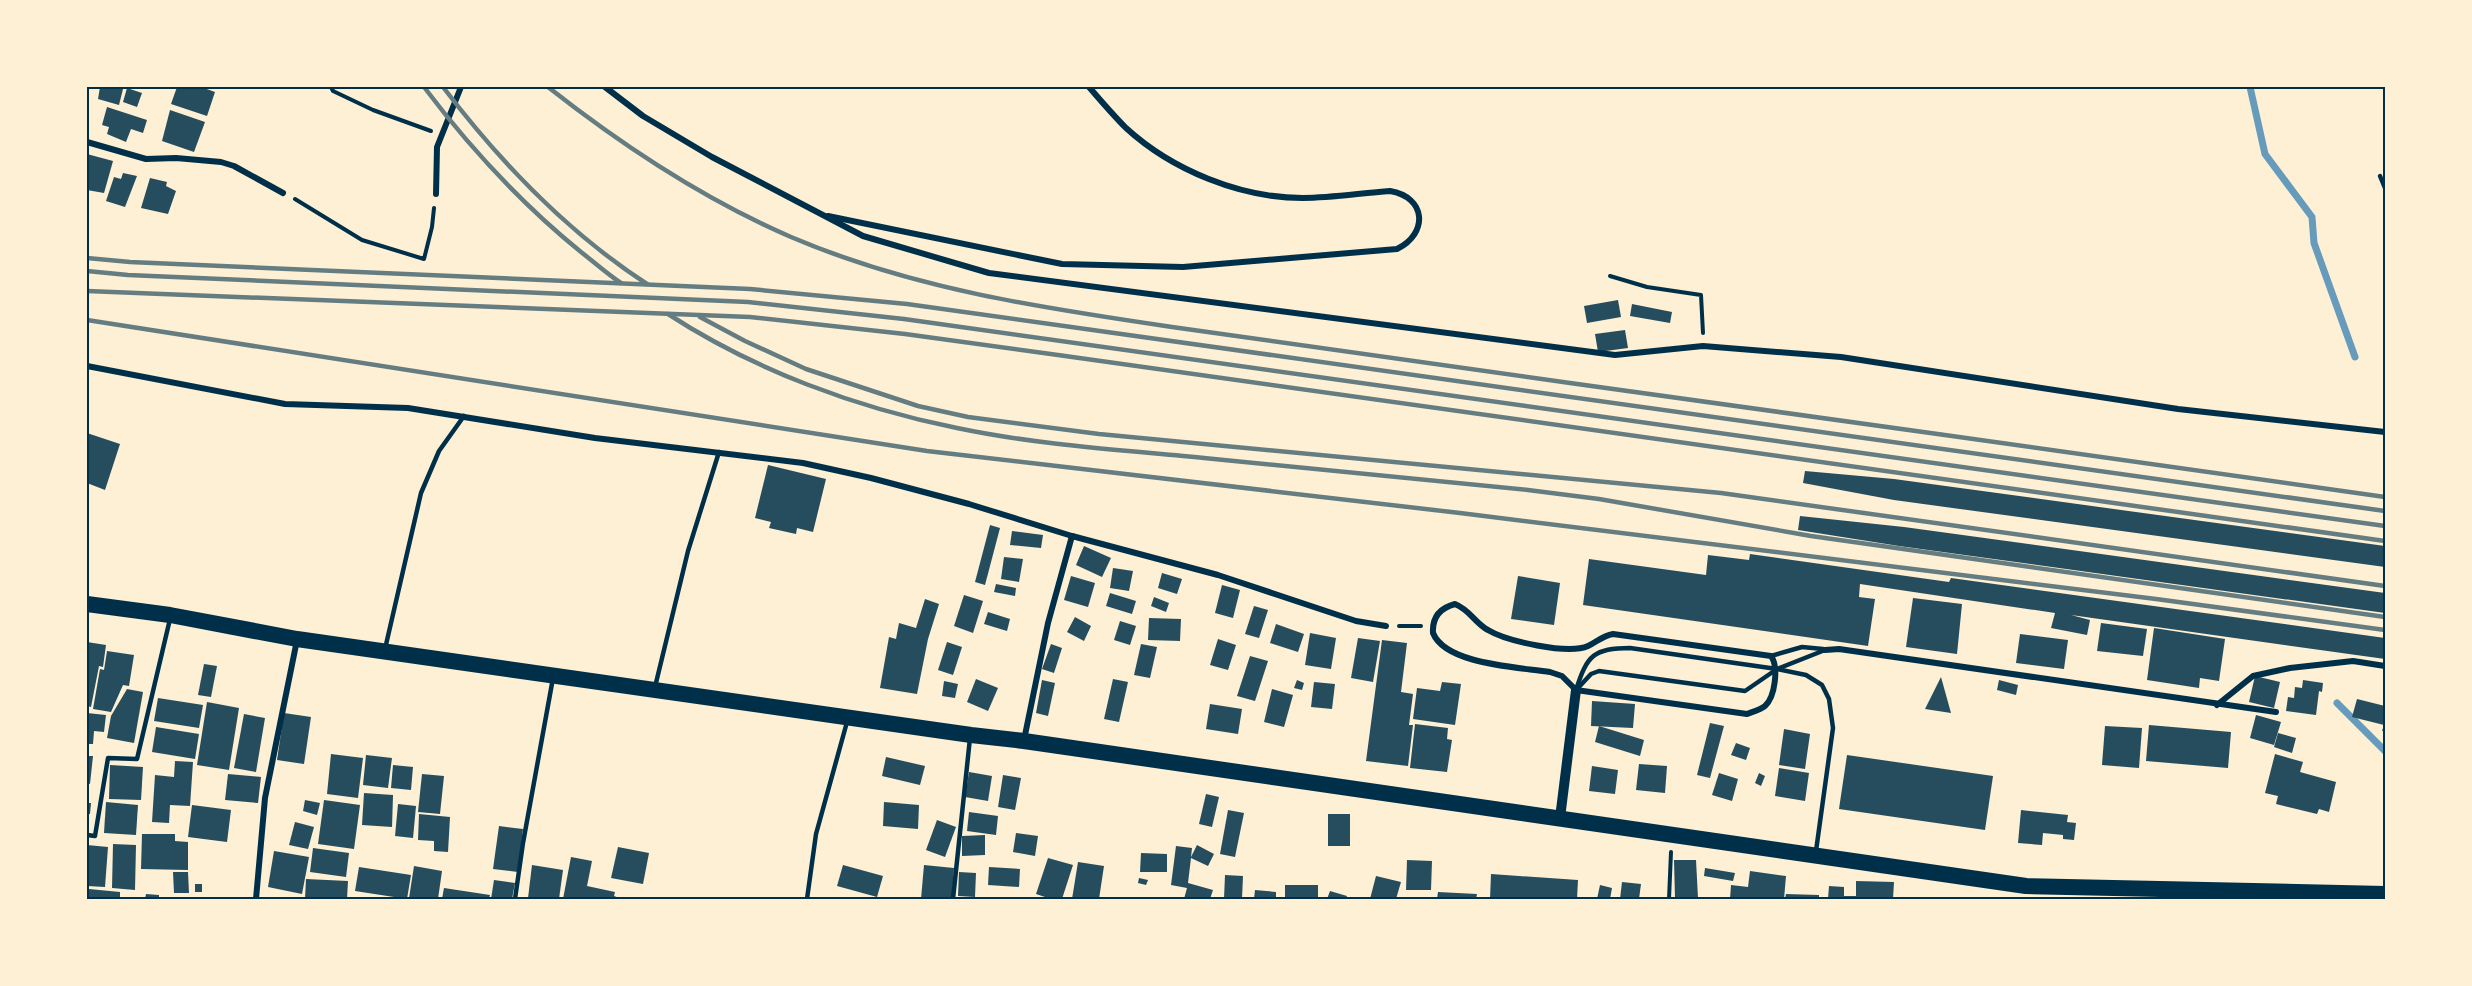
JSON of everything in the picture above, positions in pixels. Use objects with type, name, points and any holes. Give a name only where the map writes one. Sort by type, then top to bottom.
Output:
[{"type":"highway","points":[[87,604],[170,615],[297,639],[1024,741],[2026,886],[2329,897],[2385,894]]},
{"type":"street","points":[[436,194],[437,147],[440,134],[461,87]]},
{"type":"street","points":[[605,87],[643,116],[712,157],[863,236],[989,273],[1615,355],[1703,346],[1841,357],[2178,409],[2385,432]]},
{"type":"street","points":[[819,214],[1062,264],[1195,266],[1397,249],[1414,236],[1419,212],[1415,203],[1400,192],[1302,198],[1234,187],[1169,160],[1127,128],[1089,87]]},
{"type":"street","points":[[87,142],[146,159],[176,158],[221,162],[234,166],[283,193]]},
{"type":"street","points":[[87,366],[285,404],[408,408],[595,438],[803,463],[969,504],[1072,536],[1218,575],[1356,621],[1386,626]]},
{"type":"street","points":[[1024,741],[1048,623],[1072,536]]},
{"type":"street","points":[[1455,604],[1470,612],[1483,628],[1502,637],[1562,648],[1587,647],[1601,637],[1613,634],[1771,656],[1776,662],[1777,669],[1770,699],[1764,707],[1747,714],[1576,690],[1562,676],[1550,672],[1460,656],[1441,645],[1435,638],[1432,626],[1440,611],[1455,604]]},
{"type":"street","points":[[256,899],[265,798],[297,639]]},
{"type":"street","points":[[1825,650],[1839,649],[2276,712]]},
{"type":"street","points":[[2217,705],[2253,676],[2290,668],[2353,662],[2385,666]]},
{"type":"street","points":[[1560,818],[1576,690]]},
{"type":"lane","points":[[2380,176],[2385,188]]},
{"type":"lane","points":[[385,650],[421,493],[439,451],[464,416]]},
{"type":"lane","points":[[655,690],[688,551],[719,452]]},
{"type":"lane","points":[[87,836],[95,836],[108,758],[137,759],[170,615]]},
{"type":"lane","points":[[1771,656],[1802,647],[1825,650]]},
{"type":"lane","points":[[1576,690],[1587,661],[1597,652],[1608,648],[1630,648],[1777,669],[1806,675],[1822,685],[1829,699],[1833,728],[1816,856]]},
{"type":"lane","points":[[1576,690],[1585,679],[1599,671],[1745,691],[1777,669],[1825,650]]},
{"type":"lane","points":[[515,899],[553,675]]},
{"type":"lane","points":[[807,899],[816,834],[849,717]]},
{"type":"lane","points":[[953,899],[970,735]]},
{"type":"path","points":[[331,87],[333,92],[373,110],[440,134]]},
{"type":"path","points":[[283,193],[362,240],[424,259],[432,227],[436,194]]},
{"type":"path","points":[[1610,276],[1647,287],[1701,295],[1703,346]]},
{"type":"path","points":[[1386,626],[1432,626]]},
{"type":"path","points":[[1669,899],[1671,836]]},
{"type":"building","points":[[100,87],[123,89],[119,105],[98,99]]},
{"type":"building","points":[[177,87],[201,87],[215,92],[207,116],[171,104]]},
{"type":"building","points":[[127,88],[142,93],[137,107],[123,102]]},
{"type":"building","points":[[107,107],[147,120],[143,133],[131,129],[126,142],[107,134],[109,127],[102,125]]},
{"type":"building","points":[[170,110],[205,122],[194,152],[162,141]]},
{"type":"building","points":[[87,154],[113,161],[104,193],[87,190]]},
{"type":"building","points":[[123,173],[137,176],[125,207],[106,201],[114,177],[121,179]]},
{"type":"building","points":[[150,178],[167,182],[166,186],[176,191],[168,214],[141,208]]},
{"type":"building","points":[[1618,300],[1621,317],[1587,323],[1584,306]]},
{"type":"building","points":[[1632,304],[1672,312],[1670,323],[1630,316]]},
{"type":"building","points":[[1625,330],[1628,348],[1598,352],[1595,334]]},
{"type":"building","points":[[87,433],[120,444],[105,490],[87,483]]},
{"type":"building","points":[[768,465],[826,479],[813,532],[797,528],[796,534],[769,528],[771,522],[755,518]]},
{"type":"building","points":[[1805,471],[1894,479],[2385,546],[2385,567],[1894,500],[1803,483]]},
{"type":"building","points":[[1800,516],[1904,527],[2385,593],[2385,613],[1798,530]]},
{"type":"building","points":[[990,525],[1000,528],[985,585],[975,582]]},
{"type":"building","points":[[1012,531],[1043,535],[1041,548],[1010,545]]},
{"type":"building","points":[[1084,546],[1111,558],[1102,577],[1076,565]]},
{"type":"building","points":[[1750,554],[1949,582],[1951,578],[2385,638],[2385,659],[2071,615],[2090,620],[2087,635],[2051,628],[2055,613],[1860,584],[1859,597],[1875,599],[1868,646],[1583,605],[1589,559],[1706,575],[1708,555],[1749,560]]},
{"type":"building","points":[[1004,557],[1023,559],[1019,582],[1001,579]]},
{"type":"building","points":[[1113,568],[1133,571],[1129,591],[1110,588]]},
{"type":"building","points":[[1162,573],[1182,579],[1177,594],[1158,588]]},
{"type":"building","points":[[1071,576],[1095,583],[1088,607],[1064,600]]},
{"type":"building","points":[[1518,576],[1560,583],[1554,625],[1511,619]]},
{"type":"building","points":[[996,584],[1016,588],[1015,596],[994,592]]},
{"type":"building","points":[[1222,585],[1240,590],[1233,618],[1215,613]]},
{"type":"building","points":[[1110,593],[1136,601],[1132,614],[1106,606]]},
{"type":"building","points":[[964,595],[983,601],[973,633],[954,626]]},
{"type":"building","points":[[1154,597],[1169,603],[1166,612],[1151,606]]},
{"type":"building","points":[[1913,598],[1962,604],[1957,654],[1906,647]]},
{"type":"building","points":[[925,599],[939,604],[928,639],[917,694],[880,688],[889,637],[896,639],[899,623],[916,628]]},
{"type":"building","points":[[1254,606],[1268,610],[1259,638],[1245,634]]},
{"type":"building","points":[[988,612],[1010,619],[1007,631],[984,624]]},
{"type":"building","points":[[1075,617],[1091,626],[1084,641],[1067,632]]},
{"type":"building","points":[[1149,618],[1181,619],[1180,641],[1148,640]]},
{"type":"building","points":[[1120,621],[1136,626],[1130,645],[1114,640]]},
{"type":"building","points":[[2101,623],[2147,629],[2143,656],[2097,651]]},
{"type":"building","points":[[1276,624],[1304,634],[1298,652],[1270,643]]},
{"type":"building","points":[[2154,628],[2225,639],[2219,681],[2200,678],[2199,688],[2147,680]]},
{"type":"building","points":[[1310,633],[1336,638],[1331,669],[1305,665]]},
{"type":"building","points":[[2020,634],[2068,640],[2064,669],[2016,663]]},
{"type":"building","points":[[1358,638],[1380,641],[1373,682],[1351,678]]},
{"type":"building","points":[[1218,639],[1236,645],[1228,670],[1210,665]]},
{"type":"building","points":[[1382,640],[1407,643],[1401,692],[1413,694],[1409,725],[1413,725],[1408,766],[1366,761]]},
{"type":"building","points":[[87,642],[106,645],[103,667],[99,666],[91,707],[87,706]]},
{"type":"building","points":[[947,642],[962,647],[953,675],[938,670]]},
{"type":"building","points":[[1051,644],[1062,648],[1054,673],[1042,669]]},
{"type":"building","points":[[1141,644],[1157,647],[1150,678],[1134,675]]},
{"type":"building","points":[[107,651],[134,655],[129,686],[123,685],[111,712],[93,709],[100,669],[104,670]]},
{"type":"building","points":[[1250,656],[1268,661],[1255,701],[1237,696]]},
{"type":"building","points":[[204,664],[217,666],[211,697],[198,695]]},
{"type":"building","points":[[2255,676],[2280,682],[2274,708],[2249,702]]},
{"type":"building","points":[[1941,677],[1951,713],[1925,709]]},
{"type":"building","points":[[976,679],[998,688],[988,711],[967,702]]},
{"type":"building","points":[[1113,679],[1128,682],[1119,722],[1104,719]]},
{"type":"building","points":[[1042,680],[1055,683],[1048,716],[1036,713]]},
{"type":"building","points":[[1297,680],[1304,683],[1302,690],[1294,688]]},
{"type":"building","points":[[1999,680],[2018,685],[2016,695],[1997,690]]},
{"type":"building","points":[[2303,680],[2323,683],[2322,692],[2319,691],[2316,715],[2286,711],[2288,697],[2294,698],[2295,687],[2302,688]]},
{"type":"building","points":[[944,681],[958,684],[955,698],[942,696]]},
{"type":"building","points":[[1314,682],[1335,684],[1332,709],[1311,707]]},
{"type":"building","points":[[1442,682],[1461,684],[1455,725],[1413,719],[1417,688],[1440,691]]},
{"type":"building","points":[[127,689],[143,692],[134,743],[107,738],[111,716]]},
{"type":"building","points":[[1272,689],[1293,695],[1284,727],[1264,722]]},
{"type":"building","points":[[158,698],[203,705],[199,728],[154,721]]},
{"type":"building","points":[[2357,699],[2385,706],[2385,731],[2382,731],[2384,725],[2352,717]]},
{"type":"building","points":[[1592,701],[1635,704],[1633,728],[1591,726]]},
{"type":"building","points":[[207,702],[239,708],[229,770],[197,765]]},
{"type":"building","points":[[1210,704],[1242,709],[1238,734],[1206,729]]},
{"type":"building","points":[[87,713],[106,715],[104,732],[94,731],[93,744],[87,744]]},
{"type":"building","points":[[284,713],[311,717],[304,764],[277,760]]},
{"type":"building","points":[[244,714],[265,718],[256,772],[234,768]]},
{"type":"building","points":[[2256,715],[2281,722],[2274,745],[2250,738]]},
{"type":"building","points":[[1710,723],[1724,726],[1710,778],[1697,775]]},
{"type":"building","points":[[1415,724],[1448,728],[1447,739],[1452,740],[1447,772],[1410,768]]},
{"type":"building","points":[[2149,725],[2231,732],[2228,768],[2146,761]]},
{"type":"building","points":[[1599,726],[1644,740],[1640,756],[1595,742]]},
{"type":"building","points":[[2105,726],[2142,728],[2139,768],[2102,765]]},
{"type":"building","points":[[156,727],[199,734],[195,759],[152,752]]},
{"type":"building","points":[[1784,729],[1810,734],[1805,769],[1779,765]]},
{"type":"building","points":[[2278,733],[2296,738],[2292,753],[2274,747]]},
{"type":"building","points":[[1736,743],[1750,748],[1746,760],[1731,755]]},
{"type":"building","points":[[331,754],[363,758],[358,798],[327,794]]},
{"type":"building","points":[[2275,754],[2303,762],[2300,772],[2336,782],[2329,812],[2319,809],[2317,814],[2276,804],[2278,796],[2265,793]]},
{"type":"building","points":[[366,755],[392,758],[388,788],[363,785]]},
{"type":"building","points":[[1847,755],[1993,776],[1985,830],[1839,809]]},
{"type":"building","points":[[87,756],[93,756],[90,784],[87,783]]},
{"type":"building","points":[[886,757],[925,766],[920,785],[882,776]]},
{"type":"building","points":[[175,761],[193,762],[190,806],[170,805],[169,823],[152,822],[155,775],[174,777]]},
{"type":"building","points":[[1639,764],[1667,766],[1665,793],[1636,790]]},
{"type":"building","points":[[110,765],[143,767],[141,800],[109,799]]},
{"type":"building","points":[[393,765],[413,767],[411,790],[391,788]]},
{"type":"building","points":[[1592,766],[1618,770],[1615,794],[1589,791]]},
{"type":"building","points":[[1779,768],[1809,773],[1805,801],[1775,796]]},
{"type":"building","points":[[969,772],[992,776],[988,801],[965,797]]},
{"type":"building","points":[[1719,773],[1738,779],[1732,801],[1712,795]]},
{"type":"building","points":[[1759,773],[1765,776],[1761,786],[1755,783]]},
{"type":"building","points":[[228,774],[261,777],[258,803],[225,800]]},
{"type":"building","points":[[422,774],[444,776],[440,814],[418,812]]},
{"type":"building","points":[[1003,775],[1021,778],[1015,810],[998,807]]},
{"type":"building","points":[[364,793],[393,795],[392,827],[362,825]]},
{"type":"building","points":[[1206,794],[1219,797],[1212,827],[1199,824]]},
{"type":"building","points":[[305,800],[320,803],[317,815],[303,811]]},
{"type":"building","points":[[324,800],[360,805],[354,849],[318,844]]},
{"type":"building","points":[[106,802],[138,805],[136,835],[104,833]]},
{"type":"building","points":[[884,802],[919,805],[918,829],[883,826]]},
{"type":"building","points":[[87,803],[91,803],[90,814],[87,814]]},
{"type":"building","points":[[398,804],[416,806],[413,838],[395,836]]},
{"type":"building","points":[[192,805],[231,810],[227,842],[188,837]]},
{"type":"building","points":[[1228,810],[1244,813],[1235,857],[1220,854]]},
{"type":"building","points":[[2021,810],[2068,815],[2067,822],[2076,823],[2074,840],[2063,839],[2063,835],[2043,833],[2042,845],[2018,843]]},
{"type":"building","points":[[969,812],[998,816],[996,835],[967,831]]},
{"type":"building","points":[[419,814],[450,817],[448,852],[434,851],[434,841],[418,840]]},
{"type":"building","points":[[1328,814],[1350,814],[1350,846],[1328,846]]},
{"type":"building","points":[[937,820],[956,827],[945,857],[926,850]]},
{"type":"building","points":[[295,822],[314,827],[308,849],[289,845]]},
{"type":"building","points":[[499,826],[523,829],[518,872],[493,869]]},
{"type":"building","points":[[1016,833],[1038,836],[1035,856],[1013,852]]},
{"type":"building","points":[[142,834],[175,834],[175,841],[188,842],[188,870],[141,869]]},
{"type":"building","points":[[985,835],[985,855],[962,856],[962,836]]},
{"type":"building","points":[[113,844],[136,845],[135,890],[112,888]]},
{"type":"building","points":[[87,845],[108,847],[105,887],[87,886]]},
{"type":"building","points":[[1197,845],[1214,854],[1208,866],[1191,858],[1188,883],[1213,890],[1210,899],[1184,899],[1187,888],[1171,885],[1176,846],[1192,848],[1191,857]]},
{"type":"building","points":[[618,847],[649,853],[643,884],[611,878]]},
{"type":"building","points":[[313,848],[349,853],[346,877],[310,872]]},
{"type":"building","points":[[274,851],[309,857],[302,894],[268,887]]},
{"type":"building","points":[[1141,853],[1167,854],[1167,872],[1140,872]]},
{"type":"building","points":[[571,857],[592,861],[587,886],[615,892],[614,896],[622,899],[563,899]]},
{"type":"building","points":[[1048,858],[1073,865],[1062,899],[1051,899],[1036,894]]},
{"type":"building","points":[[1407,860],[1432,861],[1431,890],[1406,890]]},
{"type":"building","points":[[1674,860],[1696,860],[1698,898],[1675,898]]},
{"type":"building","points":[[1078,862],[1104,866],[1099,899],[1072,899]]},
{"type":"building","points":[[532,865],[563,870],[559,899],[528,898]]},
{"type":"building","points":[[843,865],[883,876],[877,897],[837,886]]},
{"type":"building","points":[[924,865],[954,868],[952,899],[921,899]]},
{"type":"building","points":[[414,866],[442,871],[438,899],[409,898]]},
{"type":"building","points":[[359,867],[411,875],[407,899],[355,891]]},
{"type":"building","points":[[989,867],[1020,869],[1019,887],[988,885]]},
{"type":"building","points":[[1705,868],[1735,873],[1733,881],[1704,876]]},
{"type":"building","points":[[1750,871],[1786,876],[1784,899],[1730,899],[1731,885],[1748,887]]},
{"type":"building","points":[[173,872],[188,872],[189,893],[174,893]]},
{"type":"building","points":[[959,872],[976,873],[975,897],[958,896]]},
{"type":"building","points":[[1491,874],[1578,880],[1577,899],[1490,899]]},
{"type":"building","points":[[1225,875],[1243,876],[1242,899],[1224,899]]},
{"type":"building","points":[[1376,876],[1401,882],[1396,899],[1370,899]]},
{"type":"building","points":[[1139,878],[1148,880],[1146,885],[1138,883]]},
{"type":"building","points":[[306,879],[348,881],[347,899],[305,899]]},
{"type":"building","points":[[494,880],[515,883],[512,899],[491,899]]},
{"type":"building","points":[[1856,881],[1894,882],[1893,899],[1828,899],[1829,886],[1844,887],[1844,896],[1856,896]]},
{"type":"building","points":[[1622,882],[1641,884],[1639,899],[1620,899]]},
{"type":"building","points":[[195,884],[202,884],[202,892],[195,892]]},
{"type":"building","points":[[1285,885],[1318,885],[1318,899],[1285,899]]},
{"type":"building","points":[[1600,885],[1612,888],[1610,899],[1597,899]]},
{"type":"building","points":[[444,888],[490,895],[489,899],[442,899]]},
{"type":"building","points":[[89,889],[120,892],[120,899],[89,899]]},
{"type":"building","points":[[1255,890],[1276,892],[1276,899],[1254,899]]},
{"type":"building","points":[[1330,891],[1347,896],[1346,899],[1327,899]]},
{"type":"building","points":[[1438,892],[1477,894],[1476,899],[1437,899]]},
{"type":"building","points":[[146,894],[159,895],[159,899],[145,899]]},
{"type":"building","points":[[1786,894],[1819,895],[1819,899],[1785,899]]},
{"type":"waterway","points":[[2250,87],[2265,154],[2312,217],[2314,243],[2355,357]]},
{"type":"waterway","points":[[2337,703],[2385,751]]},
{"type":"railway","points":[[424,87],[478,153],[538,215],[621,283]]},
{"type":"railway","points":[[443,87],[488,142],[536,194],[589,242],[647,284]]},
{"type":"railway","points":[[548,87],[605,130],[665,170],[758,222],[837,255],[884,270],[978,294],[1026,304],[1172,327],[2385,497]]},
{"type":"railway","points":[[87,258],[130,262],[750,289],[907,304],[2385,511]]},
{"type":"railway","points":[[87,271],[128,275],[748,302],[904,319],[2385,526]]},
{"type":"railway","points":[[87,291],[750,317],[905,334],[2385,541]]},
{"type":"railway","points":[[668,314],[735,353],[807,385],[882,410],[988,434],[1080,446],[1599,499],[1811,536],[2385,617]]},
{"type":"railway","points":[[700,317],[806,369],[918,406],[968,417],[1099,434],[1721,493],[2385,586]]},
{"type":"railway","points":[[87,320],[927,451],[1460,513],[2156,599],[2385,630]]}]
